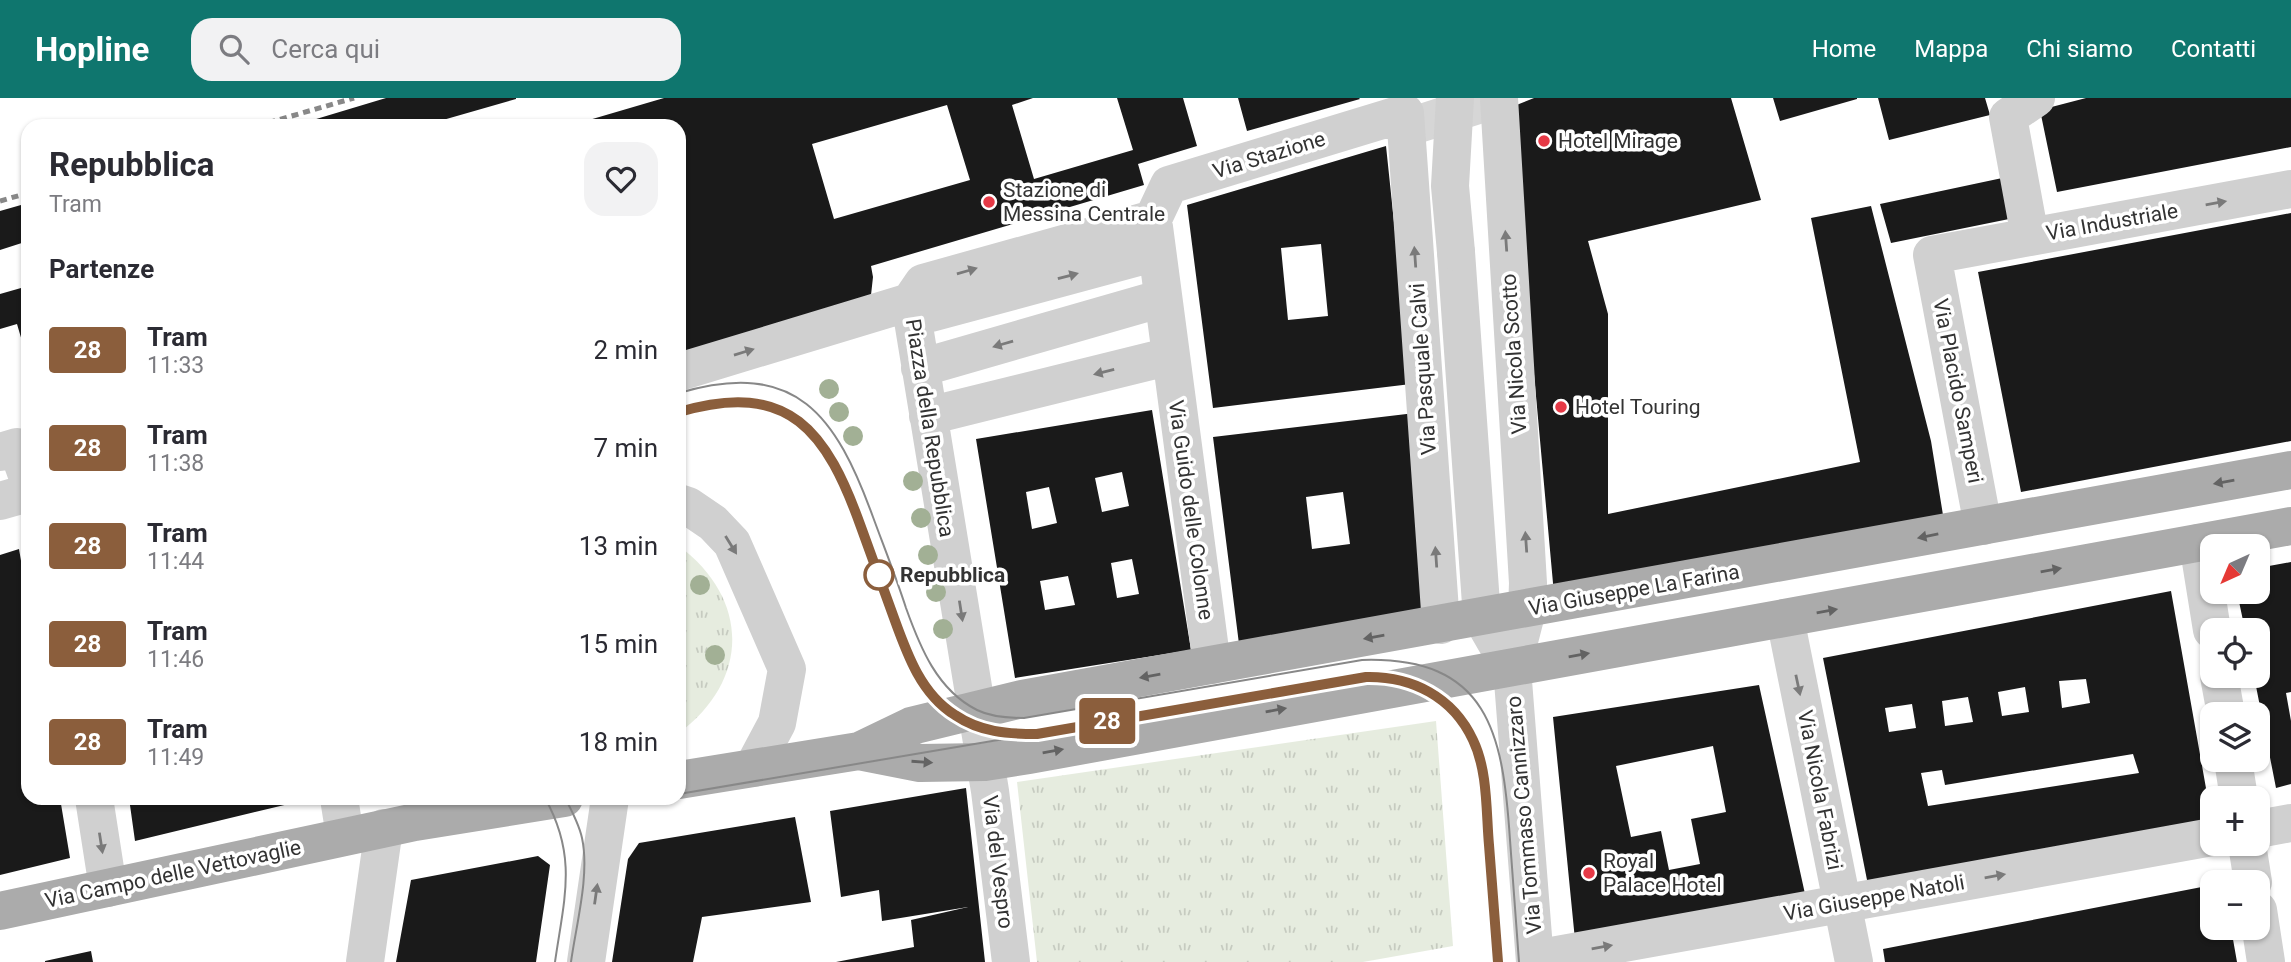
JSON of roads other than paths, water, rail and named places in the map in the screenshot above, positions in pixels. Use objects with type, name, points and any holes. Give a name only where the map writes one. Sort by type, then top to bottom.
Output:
[{"type":"main road","name":"Via Giuseppe La Farina","points":[[859,751],[911,726],[1022,699],[2291,470]]},
{"type":"main road","points":[[686,779],[859,751],[920,763],[985,762],[2291,526]]},
{"type":"main road","points":[[403,816],[501,805]]},
{"type":"main road","name":"Via Campo delle Vettovaglie","points":[[0,911],[345,836],[403,816]]},
{"type":"street","points":[[1455,98],[1450,186],[1482,618],[1512,668]]},
{"type":"street","points":[[2030,237],[2008,117],[2036,98]]},
{"type":"street","name":"Via Nicola Scotto","points":[[1498,99],[1528,583],[1527,610],[1512,668]]},
{"type":"street","name":"Via Stazione","points":[[1155,235],[1169,185],[1405,114]]},
{"type":"street","name":"Via Pasquale Calvi","points":[[1405,114],[1441,625]]},
{"type":"street","name":"Via Industriale","points":[[1932,255],[2291,190]]},
{"type":"street","name":"Via Guido delle Colonne","points":[[1155,235],[1212,665]]},
{"type":"street","name":"Piazza della Repubblica","points":[[686,370],[910,302],[931,313],[1155,235]]},
{"type":"street","name":"Via Placido Samperi","points":[[1932,255],[1983,526]]},
{"type":"street","points":[[920,368],[1163,298]]},
{"type":"street","name":"Piazza della Repubblica","points":[[910,302],[985,762]]},
{"type":"street","points":[[928,416],[1171,356]]},
{"type":"street","points":[[0,501],[21,495]]},
{"type":"street","points":[[686,505],[713,523],[732,543],[788,670],[778,723],[753,768]]},
{"type":"street","points":[[2198,543],[2210,618]]},
{"type":"street","name":"Via Nicola Fabrizi","points":[[1785,618],[1854,962]]},
{"type":"street","name":"Via Tommaso Cannizzaro","points":[[1512,668],[1535,961]]},
{"type":"street","name":"Via del Vespro","points":[[985,762],[1011,962]]},
{"type":"street","points":[[95,805],[108,888]]},
{"type":"street","points":[[341,805],[345,836]]},
{"type":"street","points":[[586,962],[609,805]]},
{"type":"street","points":[[365,962],[403,816]]},
{"type":"street","points":[[2270,827],[2291,823]]},
{"type":"street","name":"Via Giuseppe Natoli","points":[[1535,961],[2200,839]]},
{"type":"street","points":[[2263,940],[2266,962]]},
{"type":"tunnel","points":[[1406,128],[1497,99]]},
{"type":"tram line","points":[[686,391],[720,384],[754,383],[782,390],[806,404],[826,424],[844,450],[859,481],[924,652],[951,691],[982,712],[1000,717],[1024,718],[1362,660],[1405,662],[1438,672],[1463,687],[1481,709],[1494,735],[1502,767],[1519,962]]},
{"type":"tram line","name":"28","points":[[686,410],[737,401],[754,402],[788,414],[815,435],[842,477],[900,633],[922,682],[955,716],[990,731],[1037,734],[1366,677],[1384,676],[1427,689],[1443,700],[1458,716],[1474,741],[1480,759],[1498,962]]},
{"type":"tram line","points":[[686,410],[716,404],[748,402],[774,408],[796,420],[816,437],[847,489],[899,632],[917,672],[943,706],[974,725],[1004,732],[1036,734],[1366,677],[1399,680],[1415,685],[1443,701],[1465,725],[1474,740],[1482,765],[1498,962]]},
{"type":"tram line","points":[[686,793],[1010,738]]},
{"type":"tram line","points":[[548,805],[562,840],[566,878],[555,962]]},
{"type":"tram line","points":[[569,805],[579,828],[584,852],[583,884],[571,962]]},
{"type":"railway","points":[[281,119],[354,98]]},
{"type":"railway","points":[[0,201],[21,195]]},
{"type":"place","name":"Hotel Mirage","points":[[1544,141]]},
{"type":"place","name":"Stazione di Messina Centrale","points":[[989,202]]},
{"type":"place","name":"Hotel Touring","points":[[1561,407]]},
{"type":"place","name":"Repubblica","points":[[879,575]]},
{"type":"place","name":"Royal Palace Hotel","points":[[1589,873]]}]
